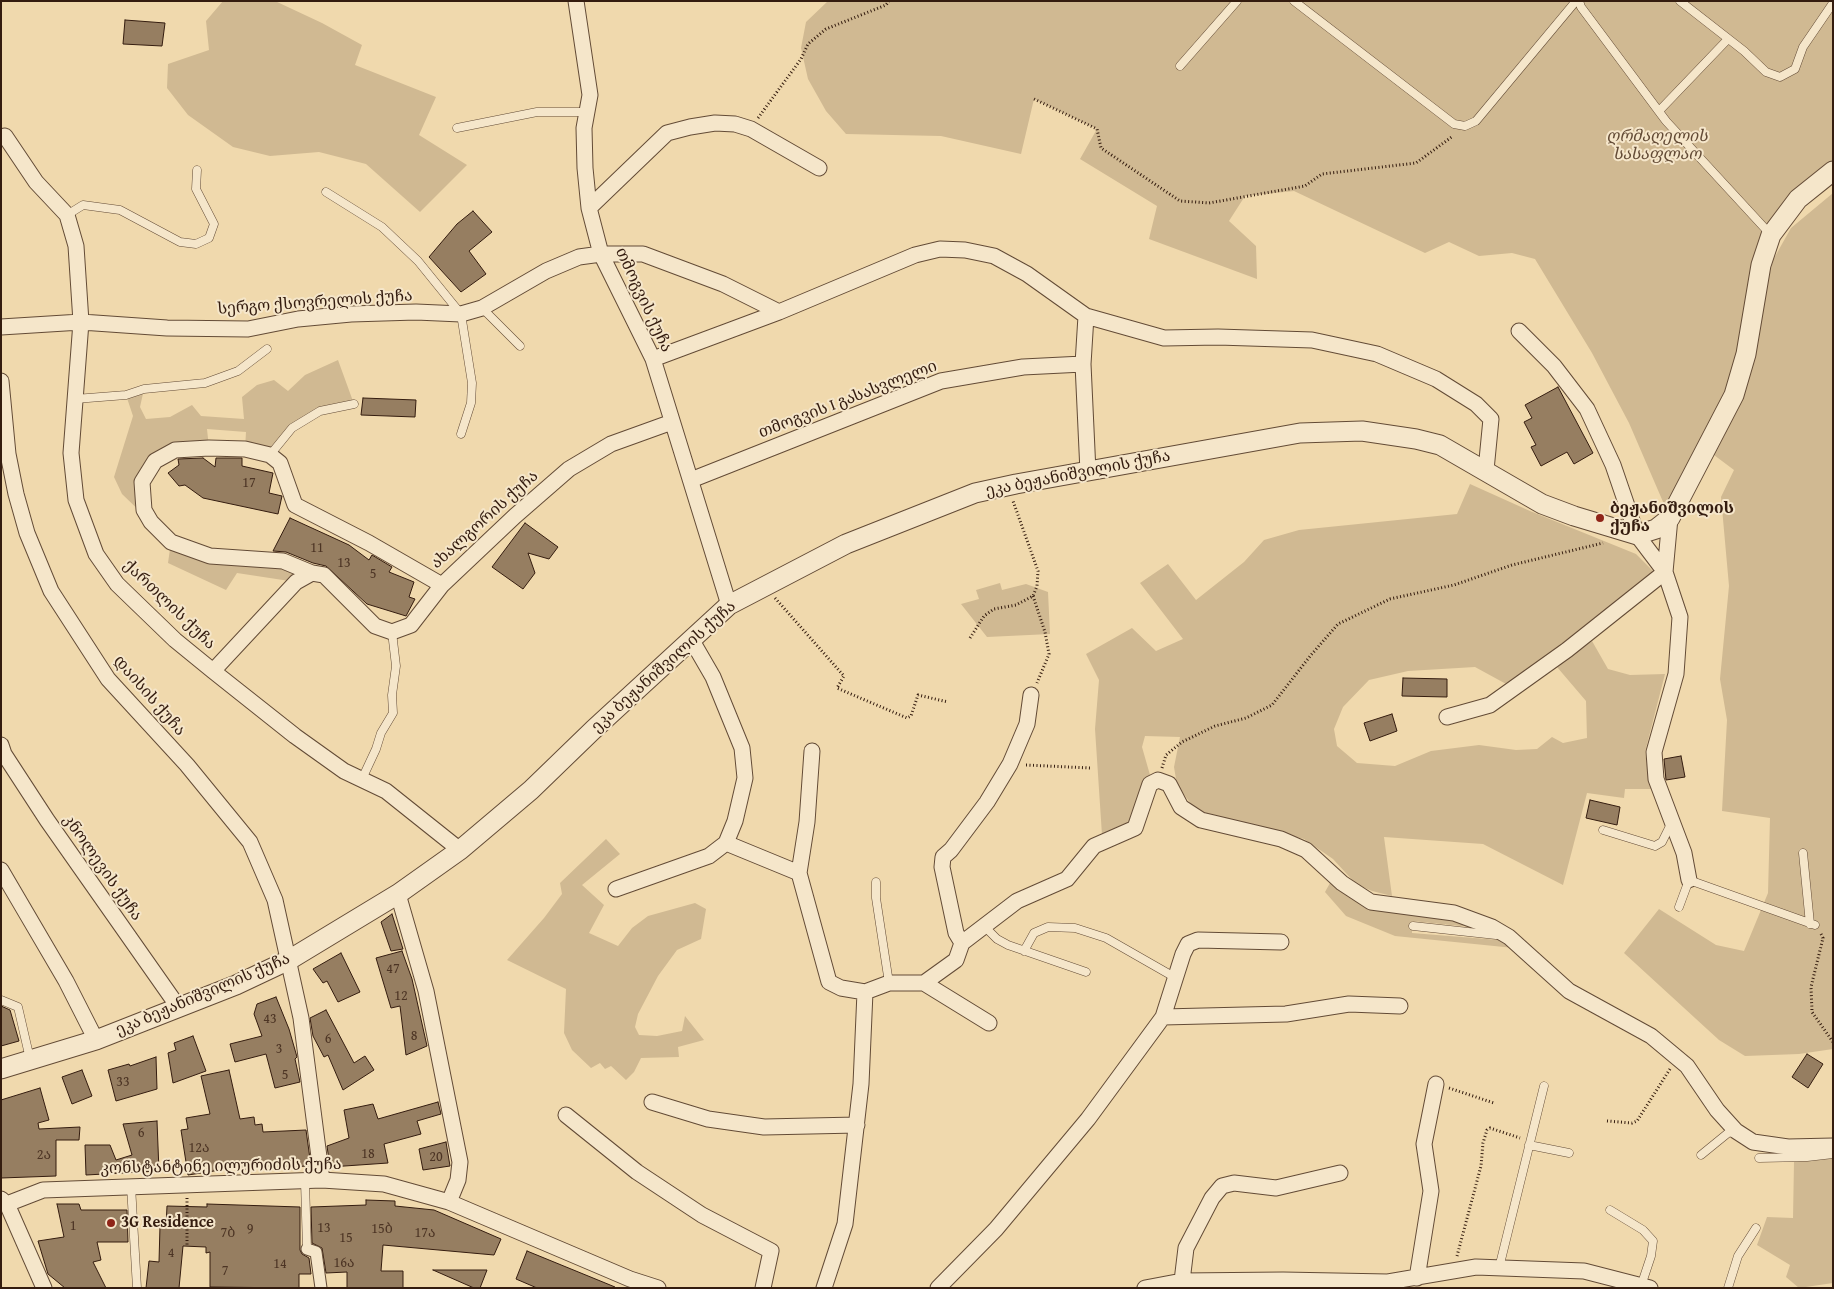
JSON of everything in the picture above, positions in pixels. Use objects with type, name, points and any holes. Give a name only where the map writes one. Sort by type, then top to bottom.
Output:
[{"type":"street","name":"თმოგვის ქუჩა","points":[[576,1],[590,95],[584,128],[584,168],[589,208],[601,254],[654,359],[729,605]]},
{"type":"street","points":[[589,208],[667,133],[715,123],[735,124],[751,129],[818,168]]},
{"type":"street","name":"ქართლის ქუჩა","points":[[5,136],[36,182],[66,215],[76,246],[79,268],[81,322],[71,453],[76,500],[96,554],[117,584],[175,640],[213,671],[295,736],[344,771],[386,791],[460,850]]},
{"type":"street","points":[[1447,717],[1490,705],[1566,650],[1665,572],[1670,518],[1734,395],[1746,354],[1761,265],[1772,235],[1798,200],[1833,171]]},
{"type":"street","points":[[654,359],[780,312],[915,255],[940,249],[964,250],[994,256],[1027,274],[1086,316],[1164,338],[1218,337],[1312,340],[1377,354],[1436,379],[1476,404],[1491,419],[1486,470]]},
{"type":"street","name":"სერგო ქსოვრელის ქუჩა","points":[[1,327],[81,322],[167,328],[248,329],[298,319],[351,314],[416,312],[461,314],[482,308],[546,271],[579,257],[601,254],[643,254],[723,284],[780,312]]},
{"type":"street","points":[[1086,316],[1083,364],[1088,472]]},
{"type":"street","points":[[1519,331],[1554,366],[1587,409],[1613,465],[1637,535],[1665,572],[1680,617],[1676,674],[1654,752],[1656,779],[1684,853],[1689,880]]},
{"type":"street","name":"თმოგვის I გასასვლელი","points":[[691,480],[941,381],[1023,367],[1083,364]]},
{"type":"street","name":"დაისის ქუჩა","points":[[1,380],[8,454],[16,494],[26,532],[51,592],[108,679],[187,765],[250,842],[275,900],[301,1018],[322,1180]]},
{"type":"street","name":"ახალგორის ქუჩა","points":[[270,455],[280,463],[295,505],[369,543],[442,585],[568,469],[611,444],[672,422]]},
{"type":"street","name":"ეკა ბეჟანიშვილის ქუჩა","points":[[1,1069],[96,1040],[179,1008],[289,960],[398,894],[460,850],[531,790],[593,730],[729,605],[846,544],[975,493],[1300,433],[1362,431],[1416,439],[1440,445],[1542,504],[1637,535]]},
{"type":"street","points":[[270,455],[245,449],[209,448],[175,450],[155,460],[142,482],[144,510],[150,522],[171,542],[210,556],[283,561],[312,573],[324,575],[375,626],[392,632],[411,625],[442,585]]},
{"type":"street","points":[[1637,535],[1656,529],[1670,518]]},
{"type":"street","points":[[213,671],[296,582],[312,573]]},
{"type":"street","points":[[616,889],[709,856],[726,843],[735,821],[745,778],[742,748],[713,677],[691,639]]},
{"type":"street","points":[[962,943],[956,933],[942,867],[943,858],[987,802],[1010,764],[1027,724],[1031,695]]},
{"type":"street","name":"კნოლევის ქუჩა","points":[[1,745],[4,754],[47,820],[179,1008]]},
{"type":"street","points":[[812,751],[807,822],[799,873],[829,982],[841,988],[865,992],[889,983],[924,983],[989,1023]]},
{"type":"street","points":[[924,983],[956,960],[962,943],[1017,901],[1067,879],[1094,846],[1135,828],[1150,784],[1158,780],[1169,784],[1181,807],[1201,820],[1280,839],[1306,850],[1342,883],[1371,902],[1454,913],[1492,927],[1515,943],[1569,991],[1651,1036],[1687,1066],[1717,1110],[1736,1131],[1753,1142],[1788,1147],[1833,1146]]},
{"type":"street","points":[[726,843],[799,873]]},
{"type":"street","points":[[1,870],[62,973],[96,1040]]},
{"type":"street","points":[[398,894],[426,991],[460,1162],[458,1180],[449,1202]]},
{"type":"street","points":[[938,1288],[996,1229],[1088,1119],[1164,1017],[1188,944],[1198,940],[1281,942]]},
{"type":"street","points":[[824,1288],[845,1224],[861,1084],[865,992]]},
{"type":"street","points":[[1164,1017],[1286,1014],[1349,1004],[1400,1006]]},
{"type":"street","points":[[1417,1278],[1431,1192],[1424,1144],[1436,1084]]},
{"type":"street","points":[[652,1102],[708,1119],[764,1127],[857,1125]]},
{"type":"street","points":[[566,1115],[638,1172],[686,1204],[771,1251],[763,1288]]},
{"type":"street","points":[[1182,1282],[1186,1248],[1212,1198],[1222,1186],[1234,1183],[1276,1188],[1340,1173]]},
{"type":"street","name":"კონსტანტინე ილურიძის ქუჩა","points":[[44,1288],[4,1202],[43,1190],[322,1180],[384,1184],[449,1202],[630,1279],[658,1288]]},
{"type":"street","points":[[307,1249],[316,1252],[322,1288]]},
{"type":"street","points":[[1145,1288],[1182,1282],[1283,1280],[1388,1282],[1476,1267],[1584,1271],[1646,1287]]},
{"type":"lane","points":[[1180,66],[1237,1]]},
{"type":"lane","points":[[1294,1],[1454,124],[1465,126],[1476,121],[1577,1],[1659,111],[1772,235]]},
{"type":"lane","points":[[1680,1],[1766,72],[1780,77],[1795,69],[1803,47],[1833,3]]},
{"type":"lane","points":[[1659,111],[1728,39]]},
{"type":"lane","points":[[457,128],[538,112],[587,112]]},
{"type":"lane","points":[[66,215],[83,205],[120,210],[180,242],[196,244],[209,238],[214,224],[196,189],[197,170]]},
{"type":"lane","points":[[326,192],[382,226],[418,261],[461,314],[472,383],[472,403],[461,434]]},
{"type":"lane","points":[[482,308],[520,346]]},
{"type":"lane","points":[[75,399],[126,395],[144,390],[205,382],[238,371],[267,349]]},
{"type":"lane","points":[[270,455],[292,428],[320,411],[354,404]]},
{"type":"lane","points":[[362,779],[376,749],[380,733],[393,713],[392,686],[396,666],[392,632]]},
{"type":"lane","points":[[1603,830],[1655,846],[1662,842],[1672,822]]},
{"type":"lane","points":[[1680,907],[1689,880],[1813,925],[1803,853]]},
{"type":"lane","points":[[876,882],[876,898],[889,983]]},
{"type":"lane","points":[[984,926],[997,939],[1086,972]]},
{"type":"lane","points":[[1413,926],[1486,933],[1515,943]]},
{"type":"lane","points":[[1024,950],[1034,932],[1048,927],[1075,928],[1106,938],[1176,978]]},
{"type":"lane","points":[[1,1000],[18,1007],[30,1061]]},
{"type":"lane","points":[[1500,1268],[1544,1086]]},
{"type":"lane","points":[[1701,1155],[1728,1133],[1736,1131]]},
{"type":"lane","points":[[1529,1143],[1569,1153]]},
{"type":"lane","points":[[1759,1158],[1807,1157],[1833,1154]]},
{"type":"lane","points":[[305,1181],[307,1249]]},
{"type":"lane","points":[[131,1186],[137,1288]]},
{"type":"lane","points":[[1610,1210],[1643,1230],[1653,1241],[1646,1287]]},
{"type":"lane","points":[[1728,1288],[1738,1256],[1756,1228]]},
{"type":"path","points":[[751,129],[800,59],[808,44],[826,29],[886,5],[889,1]]},
{"type":"path","points":[[1034,99],[1097,129],[1101,148],[1180,201],[1209,203],[1305,186],[1322,174],[1416,163],[1465,126]]},
{"type":"path","points":[[1008,486],[1038,571],[1037,586],[1033,596],[1045,632],[1049,654],[1031,695]]},
{"type":"path","points":[[1158,780],[1166,755],[1182,742],[1215,726],[1246,718],[1272,705],[1338,624],[1390,599],[1454,585],[1512,564],[1608,542]]},
{"type":"path","points":[[764,586],[844,676],[837,688],[907,718],[911,716],[918,695],[948,702]]},
{"type":"path","points":[[970,638],[984,616],[994,608],[1016,605],[1033,596]]},
{"type":"path","points":[[1010,764],[1090,768]]},
{"type":"path","points":[[1813,925],[1823,938],[1811,987],[1812,1012],[1833,1042]]},
{"type":"path","points":[[1607,1121],[1635,1123],[1677,1058]]},
{"type":"path","points":[[1436,1084],[1494,1102]]},
{"type":"path","points":[[1454,1271],[1481,1166],[1480,1155],[1487,1130],[1490,1128],[1529,1143]]},
{"type":"path","points":[[187,1185],[188,1248]]},
{"type":"green space","points":[[223,1],[275,1],[322,23],[362,45],[355,65],[436,97],[419,135],[467,165],[420,212],[366,164],[319,152],[270,156],[233,147],[188,115],[167,88],[168,64],[209,50],[206,21]]},
{"type":"green space","name":"ღრმაღელის სასაფლაო","points":[[828,1],[1833,1],[1833,174],[1771,235],[1746,354],[1670,518],[1629,423],[1592,353],[1535,259],[1512,253],[1479,256],[1449,242],[1425,253],[1294,191],[1245,196],[1229,221],[1256,246],[1257,279],[1149,239],[1157,206],[1080,159],[1097,129],[1034,99],[1021,154],[941,136],[846,134],[826,111],[808,79],[801,48],[806,22]]},
{"type":"green space","points":[[1833,193],[1833,1049],[1799,1054],[1745,1056],[1719,1040],[1624,953],[1659,909],[1716,945],[1744,951],[1768,893],[1770,818],[1722,811],[1727,720],[1720,679],[1729,586],[1721,497],[1734,470],[1710,452],[1749,361],[1773,260],[1791,228]]},
{"type":"green space","points":[[338,360],[354,404],[320,411],[292,428],[270,455],[245,449],[246,432],[207,429],[209,448],[175,450],[142,482],[151,522],[122,494],[114,477],[133,416],[126,395],[144,389],[140,407],[146,419],[170,417],[192,405],[201,416],[244,419],[242,397],[257,385],[274,380],[288,391],[305,375]]},
{"type":"green space","points":[[1470,484],[1530,511],[1636,554],[1654,572],[1555,653],[1508,685],[1475,667],[1408,671],[1369,680],[1343,707],[1334,729],[1337,746],[1357,763],[1395,766],[1431,751],[1479,745],[1516,750],[1537,749],[1552,737],[1563,743],[1587,738],[1586,701],[1557,667],[1592,641],[1608,669],[1630,675],[1665,674],[1645,752],[1651,789],[1625,789],[1624,798],[1587,793],[1563,885],[1483,844],[1384,837],[1392,896],[1372,891],[1356,884],[1333,859],[1304,839],[1206,813],[1191,804],[1177,785],[1174,767],[1180,737],[1145,736],[1142,747],[1150,775],[1133,826],[1102,835],[1095,729],[1099,680],[1086,654],[1132,628],[1156,651],[1183,639],[1140,583],[1168,564],[1196,600],[1244,562],[1264,540],[1299,530],[1457,514]]},
{"type":"green space","points":[[171,542],[299,566],[296,582],[237,573],[226,590],[168,563]]},
{"type":"green space","points":[[1000,583],[1002,590],[1026,584],[1048,592],[1050,634],[987,637],[961,604],[979,599],[976,590]]},
{"type":"green space","points":[[606,839],[620,854],[582,885],[604,905],[589,933],[618,946],[632,928],[648,916],[695,903],[706,909],[701,939],[677,950],[658,976],[638,1014],[635,1027],[639,1035],[657,1036],[682,1031],[685,1016],[704,1040],[678,1047],[679,1057],[641,1058],[634,1072],[626,1080],[611,1066],[605,1069],[600,1063],[591,1068],[572,1050],[564,1033],[566,989],[507,960],[544,918],[562,894],[560,883]]},
{"type":"green space","points":[[1330,883],[1354,900],[1374,907],[1455,918],[1480,928],[1412,921],[1412,933],[1499,940],[1514,948],[1395,936],[1346,916],[1325,892]]},
{"type":"green space","points":[[1833,1155],[1833,1283],[1799,1288],[1786,1277],[1790,1265],[1757,1245],[1767,1217],[1793,1218],[1794,1162]]},
{"type":"building","points":[[125,20],[165,23],[162,46],[123,44]]},
{"type":"building","points":[[473,211],[492,232],[469,251],[486,274],[461,292],[429,257],[457,224]]},
{"type":"building","points":[[1558,387],[1593,453],[1574,464],[1567,452],[1541,466],[1531,447],[1536,445],[1524,422],[1532,418],[1525,405]]},
{"type":"building","points":[[363,398],[416,400],[415,417],[361,415]]},
{"type":"building","points":[[203,458],[215,467],[216,458],[242,458],[242,466],[273,473],[269,493],[282,496],[278,514],[203,498],[185,485],[179,486],[168,473],[179,465],[178,459]]},
{"type":"building","points":[[290,518],[349,545],[369,560],[372,555],[392,567],[389,572],[414,582],[409,597],[415,599],[406,616],[367,604],[326,566],[286,552],[273,551]]},
{"type":"building","points":[[525,523],[558,547],[549,559],[528,553],[535,573],[523,589],[492,567]]},
{"type":"building","points":[[1403,678],[1447,679],[1447,697],[1402,696]]},
{"type":"building","points":[[1392,714],[1397,731],[1370,741],[1364,723]]},
{"type":"building","points":[[1681,756],[1685,777],[1666,780],[1664,759]]},
{"type":"building","points":[[1590,800],[1620,807],[1617,825],[1586,818]]},
{"type":"building","points":[[392,914],[403,949],[391,951],[381,922]]},
{"type":"building","points":[[402,951],[412,979],[427,1046],[406,1055],[400,1006],[391,1008],[376,958]]},
{"type":"building","points":[[341,953],[360,992],[338,1002],[327,981],[323,983],[313,969]]},
{"type":"building","points":[[276,997],[289,1029],[297,1057],[295,1059],[300,1082],[275,1088],[266,1054],[235,1062],[230,1044],[262,1036],[254,1014],[257,1004]]},
{"type":"building","points":[[1,1006],[10,1010],[19,1041],[1,1046]]},
{"type":"building","points":[[326,1010],[354,1063],[365,1056],[374,1070],[343,1090],[328,1055],[324,1057],[313,1036],[310,1018]]},
{"type":"building","points":[[193,1036],[206,1071],[173,1083],[168,1053],[176,1050],[174,1043]]},
{"type":"building","points":[[1807,1054],[1823,1064],[1808,1088],[1792,1077]]},
{"type":"building","points":[[156,1057],[157,1089],[116,1101],[108,1070],[129,1064],[130,1066]]},
{"type":"building","points":[[82,1070],[92,1096],[72,1104],[62,1077]]},
{"type":"building","points":[[229,1070],[240,1119],[254,1117],[255,1125],[262,1124],[263,1132],[306,1130],[311,1166],[275,1167],[275,1165],[240,1170],[240,1167],[188,1175],[181,1130],[188,1129],[186,1118],[210,1114],[201,1076]]},
{"type":"building","points":[[40,1088],[49,1120],[38,1123],[39,1129],[80,1127],[79,1140],[56,1140],[56,1176],[1,1178],[1,1100]]},
{"type":"building","points":[[438,1102],[441,1114],[417,1121],[421,1134],[384,1144],[388,1163],[330,1167],[327,1146],[349,1138],[344,1110],[373,1104],[378,1119]]},
{"type":"building","points":[[157,1121],[159,1171],[86,1175],[85,1145],[110,1145],[116,1160],[132,1155],[123,1124]]},
{"type":"building","points":[[446,1142],[450,1166],[423,1170],[419,1149]]},
{"type":"building","points":[[366,1200],[395,1201],[395,1206],[434,1210],[501,1239],[494,1255],[383,1245],[381,1271],[403,1271],[403,1288],[347,1288],[347,1272],[326,1273],[322,1248],[312,1243],[311,1207],[366,1205]]},
{"type":"building","points":[[57,1204],[79,1204],[81,1210],[127,1210],[128,1242],[97,1242],[101,1260],[93,1262],[106,1288],[65,1288],[48,1274],[38,1241],[64,1237]]},
{"type":"building","points":[[207,1204],[300,1207],[300,1250],[302,1254],[309,1258],[311,1274],[299,1274],[299,1288],[210,1287],[210,1252],[206,1253],[206,1247],[183,1246],[179,1288],[146,1288],[149,1261],[159,1262],[160,1226],[166,1226],[167,1206],[207,1207]]},
{"type":"building","points":[[527,1251],[615,1288],[537,1288],[516,1279]]},
{"type":"building","points":[[433,1270],[487,1270],[480,1288],[474,1288]]},
{"type":"place","name":"ბეჟანიშვილის ქუჩა","points":[[1600,518]]},
{"type":"place","name":"3G Residence","points":[[111,1223]]}]
